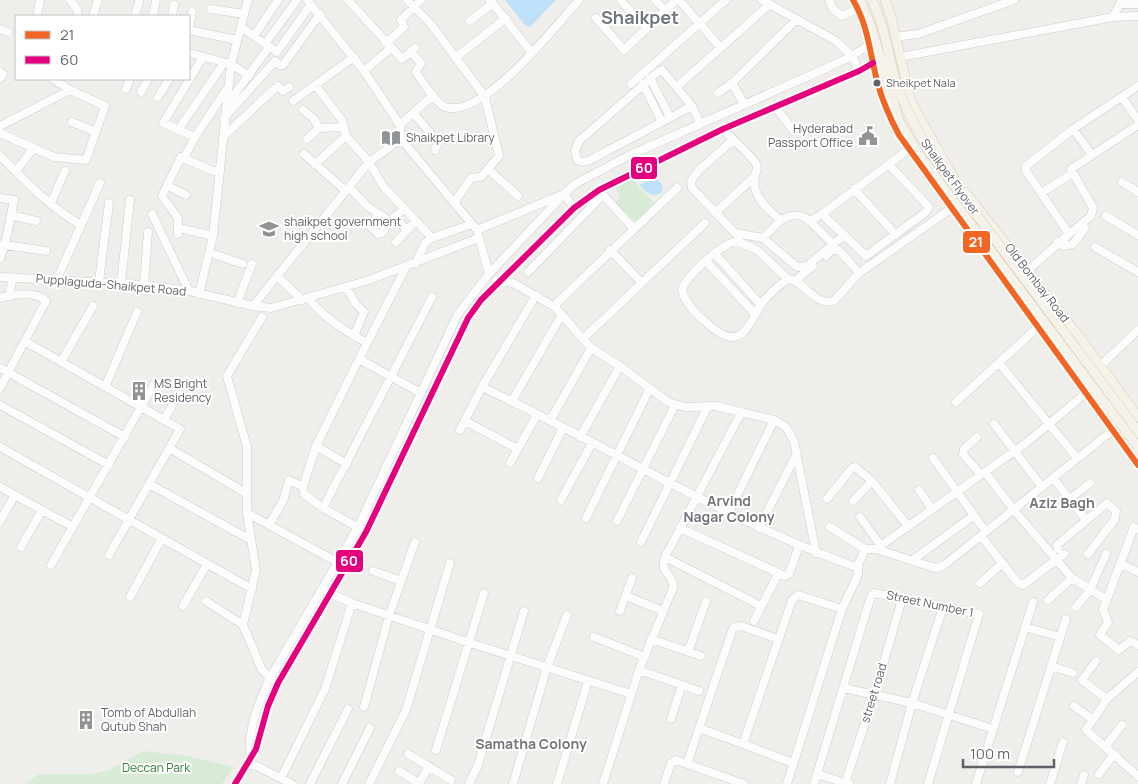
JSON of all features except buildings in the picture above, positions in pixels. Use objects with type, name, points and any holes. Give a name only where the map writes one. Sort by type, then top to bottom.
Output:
[{"type":"main road","points":[[853,0],[859,4],[888,115],[910,151],[1138,465]]},
{"type":"main road","name":"Shaikpet Flyover","points":[[872,0],[882,22],[896,81],[909,118],[932,156],[1138,431]]},
{"type":"main road","name":"Old Bombay Road","points":[[885,0],[911,102],[952,175],[1138,417]]},
{"type":"main road","name":"Shaikpet Flyover","points":[[859,4],[872,29],[899,121],[908,136],[975,230],[1138,447]]},
{"type":"main road","points":[[936,188],[952,175]]},
{"type":"street","points":[[37,15],[40,0]]},
{"type":"street","points":[[70,0],[77,9],[78,15]]},
{"type":"street","points":[[93,15],[98,0]]},
{"type":"street","points":[[153,15],[156,0]]},
{"type":"street","points":[[178,130],[228,64],[248,0]]},
{"type":"street","points":[[254,36],[278,0]]},
{"type":"street","points":[[226,106],[249,76],[297,0]]},
{"type":"street","points":[[348,0],[402,59],[413,50],[422,63],[416,71],[441,104],[450,108],[471,104],[485,97],[532,53],[580,0]]},
{"type":"street","points":[[407,0],[430,23],[485,97],[498,156],[480,178],[472,178],[454,203]]},
{"type":"street","points":[[364,71],[389,46],[404,27],[401,20],[421,0]]},
{"type":"street","points":[[656,0],[665,10]]},
{"type":"street","points":[[596,18],[624,50],[678,0],[720,47]]},
{"type":"street","points":[[631,84],[726,0]]},
{"type":"street","points":[[762,0],[836,41],[852,56],[859,71]]},
{"type":"street","points":[[829,0],[833,9],[842,16],[859,4]]},
{"type":"street","points":[[470,21],[491,1],[532,53]]},
{"type":"street","points":[[895,37],[918,34],[1012,1]]},
{"type":"street","points":[[135,15],[139,2]]},
{"type":"street","points":[[241,27],[276,52],[309,2],[364,71],[400,125],[401,139],[472,224],[478,234],[489,274],[499,282],[513,283],[555,307],[591,348],[675,405],[708,406],[774,420],[786,426],[791,433],[797,453],[816,553]]},
{"type":"street","points":[[622,2],[646,28]]},
{"type":"street","points":[[1113,17],[1121,2],[1138,4]]},
{"type":"street","points":[[172,15],[174,5]]},
{"type":"street","points":[[680,84],[769,5]]},
{"type":"street","points":[[211,9],[244,14]]},
{"type":"street","points":[[190,23],[192,12]]},
{"type":"street","points":[[224,119],[275,61],[279,66],[283,65],[320,14]]},
{"type":"street","points":[[900,57],[1113,17],[1138,16]]},
{"type":"street","points":[[456,58],[506,18]]},
{"type":"street","points":[[718,93],[732,82],[796,20]]},
{"type":"street","points":[[0,29],[8,32]]},
{"type":"street","points":[[190,29],[237,40]]},
{"type":"street","points":[[235,784],[256,749],[268,706],[278,683],[327,592],[339,563],[358,527],[458,314],[489,274],[575,184],[630,155],[852,56],[869,45]]},
{"type":"street","points":[[190,53],[228,64],[249,76]]},
{"type":"street","points":[[190,78],[203,57]]},
{"type":"street","points":[[293,101],[354,57]]},
{"type":"street","points":[[248,760],[248,746],[260,704],[270,678],[366,532],[468,318],[481,300],[574,208],[720,131],[776,108],[873,63]]},
{"type":"street","points":[[199,294],[213,236],[224,137],[228,64]]},
{"type":"street","points":[[692,106],[624,145],[583,162],[575,158],[575,151],[579,141],[659,70],[666,72],[692,106],[700,123]]},
{"type":"street","points":[[0,72],[3,74],[0,78]]},
{"type":"street","points":[[650,78],[670,117]]},
{"type":"street","points":[[0,133],[16,138],[54,157],[86,160],[105,106],[70,90],[55,80]]},
{"type":"street","points":[[126,89],[130,80]]},
{"type":"street","points":[[141,92],[147,80]]},
{"type":"street","points":[[158,97],[168,80]]},
{"type":"street","points":[[189,80],[163,123],[195,137]]},
{"type":"street","points":[[732,82],[744,104]]},
{"type":"street","points":[[643,84],[662,122]]},
{"type":"street","points":[[315,85],[342,120],[346,136],[369,162],[383,186],[432,238]]},
{"type":"street","points":[[224,137],[274,89],[278,86],[283,91],[289,86]]},
{"type":"street","points":[[1069,234],[1026,171],[1026,166],[1073,129],[1138,86]]},
{"type":"street","points":[[213,236],[179,231],[178,218],[162,196],[181,157],[184,158],[195,137],[228,88]]},
{"type":"street","points":[[0,126],[70,90]]},
{"type":"street","points":[[400,125],[433,95]]},
{"type":"street","points":[[1123,99],[1138,120]]},
{"type":"street","points":[[450,108],[450,116]]},
{"type":"street","points":[[776,108],[793,130]]},
{"type":"street","points":[[303,110],[314,119],[318,128]]},
{"type":"street","points":[[414,114],[438,142],[435,150]]},
{"type":"street","points":[[72,122],[96,132]]},
{"type":"street","points":[[1041,193],[1092,155],[1138,125]]},
{"type":"street","points":[[307,139],[318,128],[344,127]]},
{"type":"street","points":[[1073,129],[1092,155]]},
{"type":"street","points":[[720,131],[730,143],[755,163],[757,171],[754,189],[758,196],[782,220]]},
{"type":"street","points":[[315,164],[346,136]]},
{"type":"street","points":[[252,306],[369,162],[401,139]]},
{"type":"street","points":[[730,143],[698,171],[691,181],[692,188],[735,233],[763,238],[798,267],[802,268],[843,236]]},
{"type":"street","points":[[624,145],[630,155]]},
{"type":"street","points":[[16,171],[32,150]]},
{"type":"street","points":[[810,221],[892,168],[910,151]]},
{"type":"street","points":[[856,191],[910,151]]},
{"type":"street","points":[[304,154],[378,214],[392,219],[407,230]]},
{"type":"street","points":[[0,156],[29,187],[51,203],[59,212],[81,225]]},
{"type":"street","points":[[184,158],[213,171],[220,171]]},
{"type":"street","points":[[822,214],[866,256],[926,212],[929,207],[892,168]]},
{"type":"street","points":[[488,169],[518,196]]},
{"type":"street","points":[[51,203],[65,171]]},
{"type":"street","points":[[1050,182],[1072,171]]},
{"type":"street","points":[[1055,245],[1088,219],[1093,208],[1072,171]]},
{"type":"street","points":[[716,212],[755,176]]},
{"type":"street","points":[[1122,182],[1138,192]]},
{"type":"street","points":[[57,279],[100,183]]},
{"type":"street","points":[[168,186],[186,195]]},
{"type":"street","points":[[557,303],[610,250],[677,188]]},
{"type":"street","points":[[856,191],[896,235]]},
{"type":"street","points":[[564,194],[574,208]]},
{"type":"street","name":"Pupplaguda-Shaikpet Road","points":[[0,277],[144,285],[188,291],[252,306],[272,308],[406,267],[564,194]]},
{"type":"street","points":[[602,194],[633,228]]},
{"type":"street","points":[[528,272],[602,194]]},
{"type":"street","points":[[0,198],[14,200],[0,258]]},
{"type":"street","points":[[121,283],[130,200]]},
{"type":"street","points":[[99,281],[109,202]]},
{"type":"street","points":[[859,273],[839,250],[835,249],[792,280],[776,288],[761,305],[744,331],[732,337],[720,333],[690,306],[683,295],[683,286],[706,261],[714,253],[733,241],[743,242],[768,259],[792,280],[816,298],[829,302],[839,297],[859,273],[952,208]]},
{"type":"street","points":[[378,214],[370,226],[378,234],[382,233],[392,219],[404,209]]},
{"type":"street","points":[[152,214],[188,291]]},
{"type":"street","points":[[11,215],[36,221]]},
{"type":"street","points":[[763,238],[787,216],[799,215],[810,221],[833,244]]},
{"type":"street","points":[[1106,216],[1138,235]]},
{"type":"street","points":[[396,242],[416,221]]},
{"type":"street","points":[[588,334],[705,223]]},
{"type":"street","points":[[416,263],[425,243],[432,238],[472,224]]},
{"type":"street","points":[[1025,269],[1047,247],[1073,244],[1085,228]]},
{"type":"street","points":[[144,285],[148,232]]},
{"type":"street","points":[[3,245],[46,251]]},
{"type":"street","points":[[1095,246],[1138,272]]},
{"type":"street","points":[[610,250],[641,282]]},
{"type":"street","points":[[210,253],[243,264]]},
{"type":"street","points":[[714,253],[761,305]]},
{"type":"street","points":[[706,261],[755,314]]},
{"type":"street","points":[[237,302],[252,264]]},
{"type":"street","points":[[366,532],[323,508],[304,494],[303,487],[316,446],[406,267]]},
{"type":"street","points":[[277,276],[317,310],[367,343]]},
{"type":"street","points":[[9,296],[12,277]]},
{"type":"street","points":[[346,286],[356,304],[364,312],[354,336]]},
{"type":"street","points":[[0,298],[26,295],[42,298],[46,302],[0,388]]},
{"type":"street","points":[[460,430],[482,387],[536,295]]},
{"type":"street","points":[[323,508],[432,297]]},
{"type":"street","points":[[61,362],[93,306]]},
{"type":"street","points":[[105,386],[137,312]]},
{"type":"street","points":[[512,401],[561,316]]},
{"type":"street","points":[[243,625],[256,570],[246,513],[247,447],[227,376],[262,318]]},
{"type":"street","points":[[956,402],[1038,327]]},
{"type":"street","points":[[1100,366],[1138,330]]},
{"type":"street","points":[[26,342],[180,429],[109,555]]},
{"type":"street","points":[[550,421],[591,348]]},
{"type":"street","points":[[359,359],[421,393]]},
{"type":"street","points":[[999,363],[1077,458]]},
{"type":"street","points":[[580,437],[620,366]]},
{"type":"street","points":[[0,368],[125,437]]},
{"type":"street","points":[[51,565],[154,384]]},
{"type":"street","points":[[482,387],[616,457],[760,528],[816,553],[853,566],[858,565]]},
{"type":"street","points":[[586,518],[650,388]]},
{"type":"street","points":[[164,420],[179,393]]},
{"type":"street","points":[[830,527],[865,549],[878,547],[1050,425],[1086,393]]},
{"type":"street","points":[[0,405],[109,465]]},
{"type":"street","points":[[617,521],[675,405]]},
{"type":"street","points":[[642,542],[708,406]]},
{"type":"street","points":[[603,784],[631,694],[674,583],[662,565],[741,413]]},
{"type":"street","points":[[510,464],[537,415]]},
{"type":"street","points":[[729,512],[774,420]]},
{"type":"street","points":[[465,421],[518,449]]},
{"type":"street","points":[[994,424],[1016,450],[1042,487]]},
{"type":"street","points":[[538,478],[563,428]]},
{"type":"street","points":[[860,517],[878,547],[935,568],[943,566],[1114,430]]},
{"type":"street","points":[[977,437],[964,449],[963,454],[1056,553],[1063,568],[1072,578],[1107,600]]},
{"type":"street","points":[[561,500],[592,443]]},
{"type":"street","points":[[316,446],[347,464]]},
{"type":"street","points":[[0,447],[252,589]]},
{"type":"street","points":[[169,448],[246,493]]},
{"type":"street","points":[[760,528],[797,453]]},
{"type":"street","points":[[933,458],[1018,583],[1023,586],[1056,553],[1057,545],[1106,503],[1116,511],[1114,521],[1088,554]]},
{"type":"street","points":[[827,499],[853,467],[872,482],[907,525]]},
{"type":"street","points":[[1053,478],[1086,520]]},
{"type":"street","points":[[269,525],[283,501],[289,480],[303,487]]},
{"type":"street","points":[[853,501],[872,482]]},
{"type":"street","points":[[149,484],[251,540]]},
{"type":"street","points":[[1070,499],[1090,484]]},
{"type":"street","points":[[0,487],[73,527]]},
{"type":"street","points":[[919,490],[932,509]]},
{"type":"street","points":[[0,521],[15,495]]},
{"type":"street","points":[[21,547],[42,510]]},
{"type":"street","points":[[246,513],[339,563]]},
{"type":"street","points":[[914,560],[973,516]]},
{"type":"street","points":[[1138,529],[1134,527],[1103,610],[1108,622],[1100,635],[1119,650],[1130,641],[1138,645]]},
{"type":"street","points":[[680,528],[785,576],[789,574],[799,546]]},
{"type":"street","points":[[130,597],[162,538]]},
{"type":"street","points":[[364,707],[389,616],[415,542]]},
{"type":"street","points":[[787,784],[842,609],[858,575],[858,565],[865,549]]},
{"type":"street","points":[[1056,553],[1064,554]]},
{"type":"street","points":[[1076,607],[1090,590],[1106,554]]},
{"type":"street","points":[[665,557],[761,606]]},
{"type":"street","points":[[1063,568],[1070,562]]},
{"type":"street","points":[[369,784],[406,710],[450,563]]},
{"type":"street","points":[[980,583],[1003,563]]},
{"type":"street","points":[[183,606],[207,564]]},
{"type":"street","points":[[1121,564],[1138,572]]},
{"type":"street","points":[[373,571],[401,581]]},
{"type":"street","points":[[754,621],[778,574]]},
{"type":"street","points":[[620,611],[632,578]]},
{"type":"street","points":[[1048,600],[1072,578]]},
{"type":"street","points":[[327,592],[352,603],[430,630],[631,694]]},
{"type":"street","points":[[436,750],[484,593]]},
{"type":"street","name":"Street Number 1","points":[[814,784],[871,596],[874,593],[977,613],[979,616],[928,784]]},
{"type":"street","points":[[743,744],[792,600],[798,595],[842,609]]},
{"type":"street","points":[[626,596],[664,611]]},
{"type":"street","name":"street road","points":[[847,783],[902,599]]},
{"type":"street","points":[[206,602],[243,625],[262,670],[278,683]]},
{"type":"street","points":[[688,652],[706,602]]},
{"type":"street","points":[[976,784],[1033,602]]},
{"type":"street","points":[[281,778],[325,689],[352,603]]},
{"type":"street","points":[[890,784],[912,704],[943,606]]},
{"type":"street","points":[[469,784],[478,765],[524,611]]},
{"type":"street","points":[[513,784],[547,667],[567,615]]},
{"type":"street","points":[[1018,772],[1066,619]]},
{"type":"street","points":[[686,764],[733,628],[740,626],[778,639]]},
{"type":"street","points":[[1025,627],[1060,637]]},
{"type":"street","points":[[594,637],[645,656]]},
{"type":"street","points":[[651,640],[700,656]]},
{"type":"street","points":[[1096,661],[1082,680],[1107,699]]},
{"type":"street","points":[[1051,666],[1073,673]]},
{"type":"street","points":[[640,670],[699,691]]},
{"type":"street","points":[[1138,672],[1107,699],[1086,730],[1138,776]]},
{"type":"street","points":[[557,784],[588,681]]},
{"type":"street","points":[[671,719],[682,686]]},
{"type":"street","points":[[843,688],[912,704],[993,729]]},
{"type":"street","points":[[1074,706],[1092,720]]},
{"type":"street","points":[[310,784],[348,709]]},
{"type":"street","points":[[1106,747],[1122,725]]},
{"type":"street","points":[[342,784],[370,728]]},
{"type":"street","points":[[699,728],[793,763]]},
{"type":"street","points":[[1050,784],[1063,742]]},
{"type":"street","points":[[408,754],[451,780]]},
{"type":"street","points":[[1098,774],[1114,754]]},
{"type":"street","points":[[248,760],[292,784]]},
{"type":"street","points":[[664,784],[671,763],[676,760],[725,781],[744,784]]},
{"type":"street","points":[[399,771],[419,784],[429,766]]},
{"type":"street","points":[[817,774],[847,783]]},
{"type":"street","points":[[1081,784],[1084,775]]},
{"type":"green space","points":[[632,179],[655,204],[635,222],[615,203],[620,196],[616,188]]},
{"type":"green space","name":"Deccan Park","points":[[143,751],[187,756],[233,767],[222,784],[26,784],[39,774],[93,774],[110,770]]},
{"type":"water","points":[[505,0],[556,0],[530,27],[525,25]]},
{"type":"water","points":[[648,179],[655,179],[661,183],[663,187],[661,193],[651,195],[644,190],[640,185]]},
{"type":"transit line","name":"21","points":[[853,0],[865,29],[881,95],[899,135],[1138,465]]},
{"type":"transit line","name":"60","points":[[235,784],[256,749],[268,706],[278,683],[366,532],[468,318],[481,300],[574,208],[599,190],[723,129],[859,71],[873,63]]},
{"type":"place","name":"Sheikpet Nala","points":[[877,83]]},
{"type":"place","name":"Hyderabad Passport Office","points":[[868,136]]},
{"type":"place","name":"Shaikpet Library","points":[[391,138]]},
{"type":"place","name":"shaikpet government high school","points":[[269,229]]},
{"type":"place","name":"MS Bright Residency","points":[[139,391]]},
{"type":"place","name":"Tomb of Abdullah Qutub Shah","points":[[86,720]]},
{"type":"district","name":"Shaikpet","points":[[640,18]]},
{"type":"district","name":"Aziz Bagh","points":[[1062,503]]},
{"type":"district","name":"Arvind Nagar Colony","points":[[729,510]]},
{"type":"district","name":"Samatha Colony","points":[[531,744]]}]
